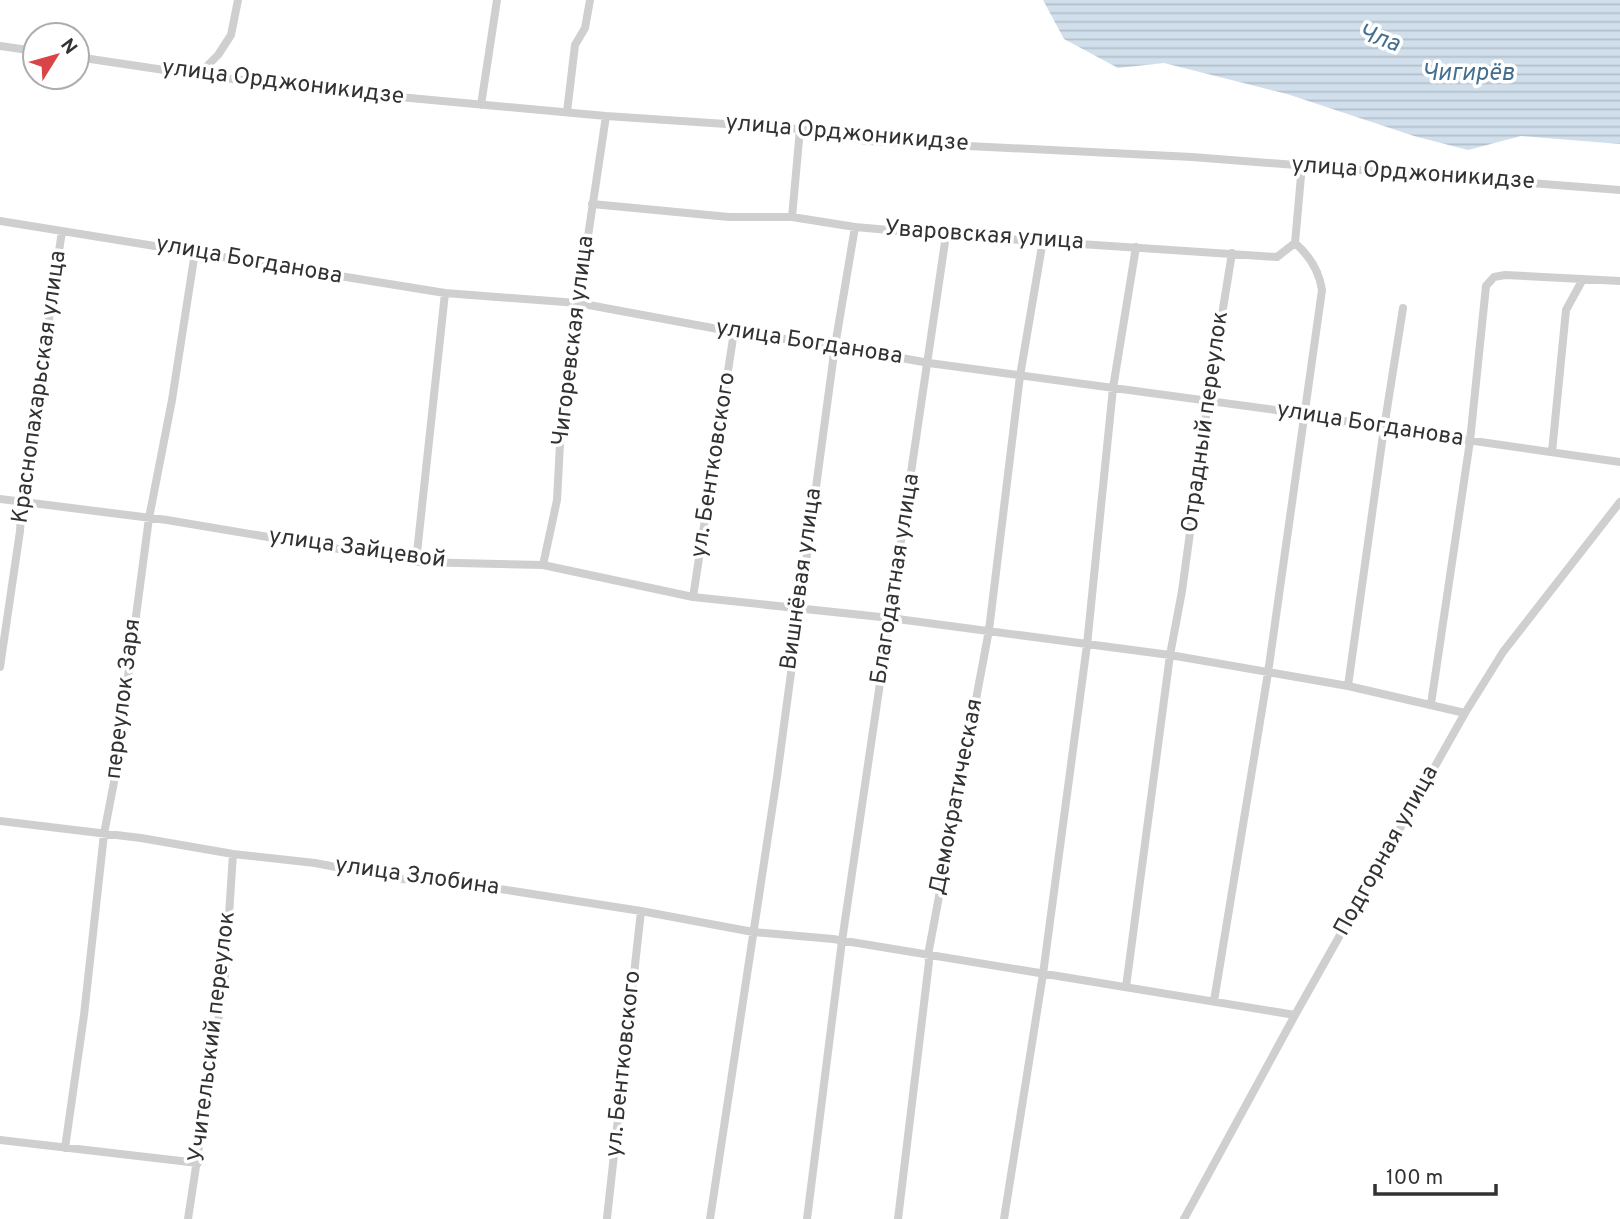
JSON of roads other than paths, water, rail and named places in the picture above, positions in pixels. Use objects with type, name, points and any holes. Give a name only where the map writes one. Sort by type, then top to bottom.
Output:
[{"type":"street","points":[[198,75],[218,55],[231,35],[238,0]]},
{"type":"street","points":[[481,105],[497,0]]},
{"type":"street","points":[[567,113],[575,45],[585,27],[590,0]]},
{"type":"street","points":[[0,46],[21,49]]},
{"type":"street","name":"улица Орджоникидзе","points":[[91,59],[198,75],[481,105],[800,129],[867,141],[1192,157],[1620,190]]},
{"type":"street","name":"Чигоревская улица","points":[[543,565],[557,500],[560,444],[606,116]]},
{"type":"street","points":[[792,217],[800,129]]},
{"type":"street","points":[[1214,1002],[1268,673],[1322,290],[1320,276],[1312,262],[1295,243],[1301,165]]},
{"type":"street","name":"Уваровская улица","points":[[592,204],[729,217],[792,217],[855,227],[1277,257],[1295,243]]},
{"type":"street","name":"улица Богданова","points":[[0,221],[445,293],[578,303],[734,332],[929,363],[1305,414],[1620,462]]},
{"type":"street","name":"Вишнёвая улица","points":[[710,1219],[776,777],[835,346],[855,227]]},
{"type":"street","name":"Краснопахарьская улица","points":[[0,667],[62,231]]},
{"type":"street","name":"Благодатная улица","points":[[807,1219],[838,940],[845,923],[946,234]]},
{"type":"street","name":"Демократическая","points":[[898,1219],[928,955],[989,630],[1020,376],[1043,240]]},
{"type":"street","points":[[1004,1219],[1043,974],[1087,645],[1114,387],[1136,247]]},
{"type":"street","name":"переулок Заря","points":[[65,1148],[84,1016],[104,834],[114,782],[149,518],[172,400],[195,252]]},
{"type":"street","name":"Отрадный переулок","points":[[1126,987],[1170,655],[1182,592],[1208,401],[1232,253]]},
{"type":"street","points":[[1431,704],[1470,441],[1486,286],[1494,277],[1505,275],[1620,281]]},
{"type":"street","points":[[1552,452],[1566,310],[1583,279]]},
{"type":"street","points":[[416,562],[445,293]]},
{"type":"street","points":[[1348,686],[1403,308]]},
{"type":"street","name":"ул. Бентковского","points":[[693,597],[734,332]]},
{"type":"street","name":"улица Зайцевой","points":[[0,499],[149,518],[416,562],[543,565],[693,597],[989,630],[1170,655],[1348,686],[1465,713]]},
{"type":"street","name":"Подгорная улица","points":[[1184,1219],[1465,713],[1503,652],[1620,502]]},
{"type":"street","name":"улица Злобина","points":[[0,821],[141,838],[233,855],[315,863],[400,879],[446,881],[641,911],[752,932],[838,940],[1295,1015]]},
{"type":"street","name":"Учительский переулок","points":[[188,1219],[225,976],[233,855]]},
{"type":"street","name":"ул. Бентковского","points":[[607,1218],[641,911]]},
{"type":"street","points":[[0,1140],[198,1163]]},
{"type":"water","name":"Чигирёв","points":[[1043,0],[1620,0],[1620,144],[1521,136],[1468,150],[1414,136],[1287,94],[1164,63],[1118,68],[1064,39]]},
{"type":"water label","name":"Чла","points":[[1379,39]]}]
